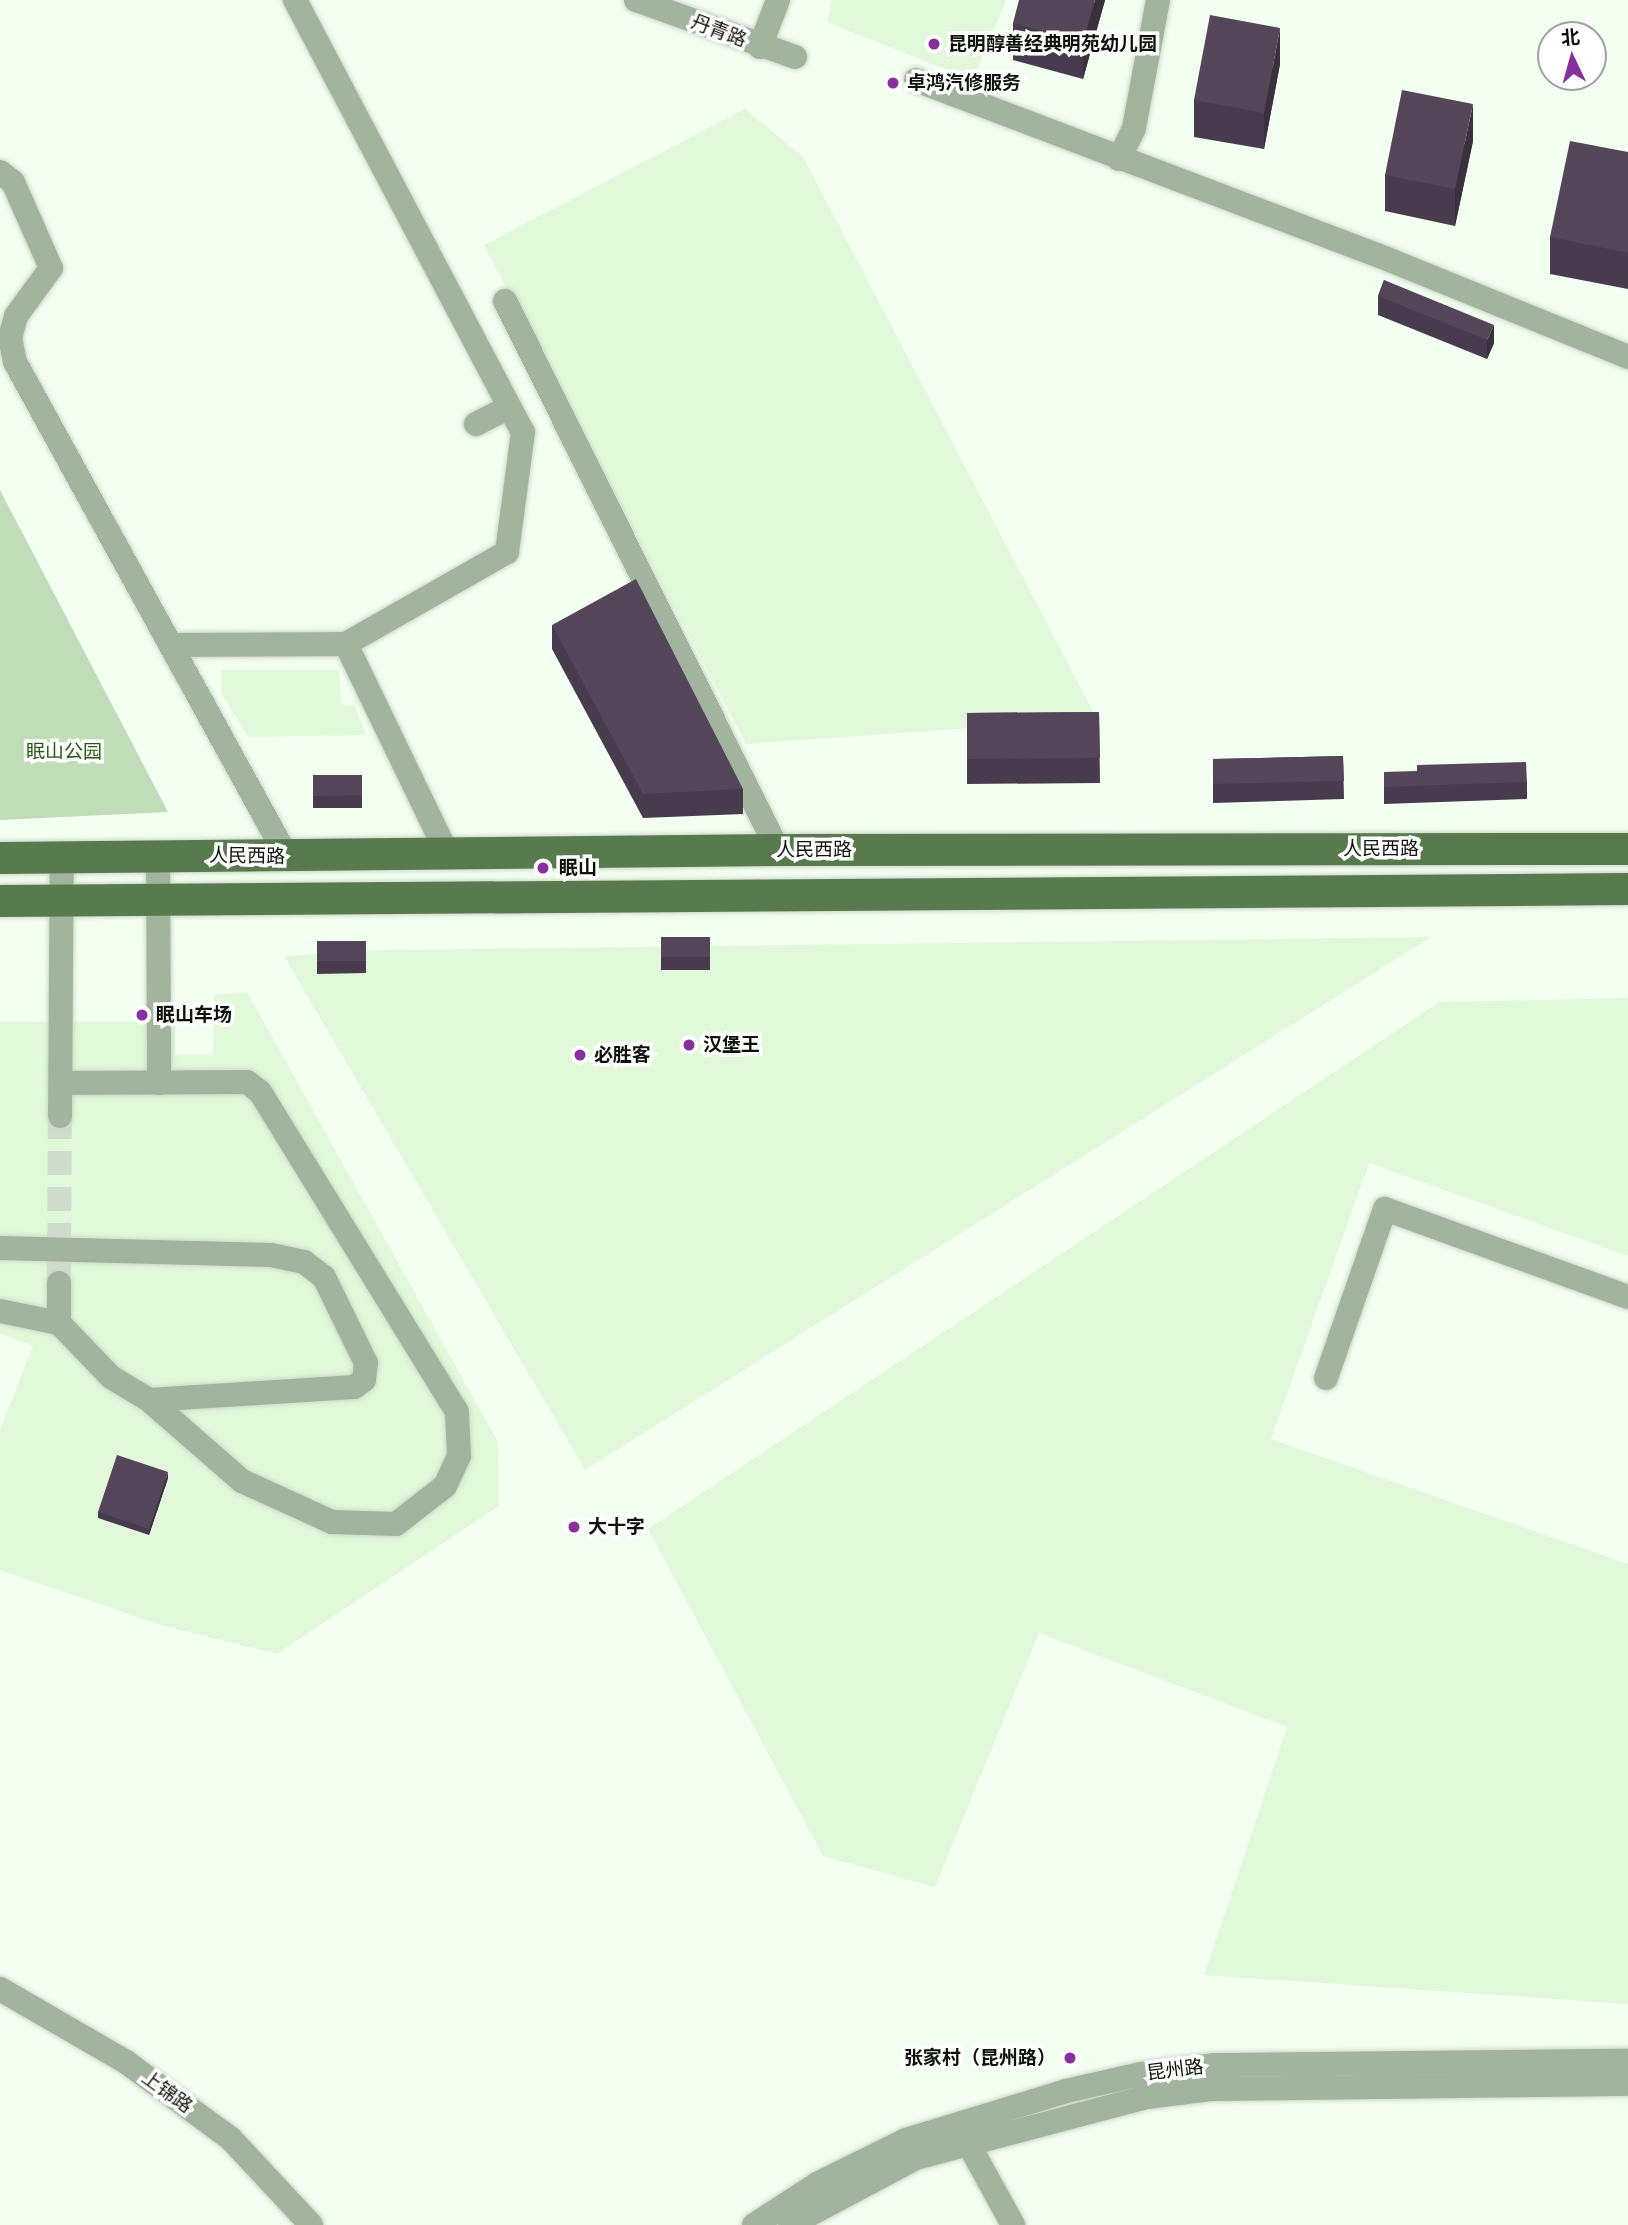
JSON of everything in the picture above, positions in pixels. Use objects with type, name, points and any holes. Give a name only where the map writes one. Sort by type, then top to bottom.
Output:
[{"type":"main road","name":"人民西路","points":[[0,858],[778,850],[1628,849]]},
{"type":"main road","points":[[0,901],[1628,889]]},
{"type":"street","points":[[174,645],[346,644],[507,552],[523,432],[295,0]]},
{"type":"street","name":"丹青路","points":[[636,0],[760,47]]},
{"type":"street","points":[[760,47],[778,0]]},
{"type":"street","points":[[1119,159],[1134,128],[1158,0]]},
{"type":"street","name":"丹青路","points":[[760,47],[757,43],[795,57]]},
{"type":"street","points":[[925,73],[958,97],[1364,250],[1628,357]]},
{"type":"street","points":[[0,173],[13,181],[51,268],[16,316],[10,338],[15,362],[174,645],[287,857]]},
{"type":"street","points":[[505,300],[778,850]]},
{"type":"street","points":[[476,424],[508,408]]},
{"type":"street","points":[[346,644],[448,855]]},
{"type":"street","points":[[158,856],[159,1083]]},
{"type":"street","points":[[60,1116],[62,857]]},
{"type":"street","points":[[0,1311],[59,1323],[111,1377],[149,1400],[242,1481],[332,1522],[396,1524],[445,1486],[459,1456],[457,1412],[260,1092],[247,1082],[61,1083]]},
{"type":"street","points":[[1326,1378],[1385,1209],[1628,1297]]},
{"type":"street","points":[[0,1248],[271,1255],[304,1262],[324,1277],[366,1363],[364,1380],[354,1387],[149,1400]]},
{"type":"street","points":[[59,1283],[59,1323]]},
{"type":"street","name":"上锦路","points":[[0,1989],[125,2062],[230,2138],[311,2225]]},
{"type":"street","name":"昆州路","points":[[754,2225],[819,2183],[906,2140],[1066,2091],[1141,2074],[1215,2065],[1628,2061]]},
{"type":"street","name":"昆州路","points":[[790,2225],[916,2158],[1074,2114],[1211,2088],[1628,2084]]},
{"type":"street","points":[[968,2143],[1013,2225]]},
{"type":"shaded area","name":"昆明醇善经典明苑幼儿园","points":[[832,0],[1006,0],[973,80],[827,22]]},
{"type":"shaded area","points":[[745,109],[803,157],[1097,719],[746,744],[484,245]]},
{"type":"shaded area","points":[[221,670],[339,670],[341,704],[355,706],[366,735],[248,737],[222,694]]},
{"type":"shaded area","points":[[1431,937],[585,1470],[284,956],[391,950]]},
{"type":"shaded area","points":[[247,992],[498,1442],[499,1506],[277,1654],[161,1625],[0,1570],[0,1430],[33,1346],[0,1334],[0,1022],[175,1021],[175,1055],[213,1055],[214,995]]},
{"type":"shaded area","points":[[1628,998],[1628,1256],[1369,1163],[1271,1439],[1628,1564],[1628,2004],[1204,1975],[1287,1727],[1039,1633],[935,1887],[823,1856],[648,1529],[1439,1002]]},
{"type":"green space","name":"眠山公园","points":[[0,490],[168,812],[0,820]]},
{"type":"building","points":[[1019,0],[1095,0],[1083,42],[1013,23]]},
{"type":"building","points":[[1210,15],[1280,28],[1264,113],[1194,100]]},
{"type":"building","points":[[1402,90],[1473,104],[1455,189],[1385,175]]},
{"type":"building","points":[[1570,141],[1628,152],[1628,253],[1550,237]]},
{"type":"building","points":[[1384,280],[1494,325],[1487,340],[1378,296]]},
{"type":"building","points":[[636,579],[743,789],[643,794],[552,625]]},
{"type":"building","points":[[1099,712],[1100,758],[967,759],[967,713]]},
{"type":"building","points":[[1343,756],[1344,781],[1213,784],[1213,759]]},
{"type":"building","points":[[1526,762],[1527,782],[1384,787],[1384,772],[1417,771],[1417,765]]},
{"type":"building","points":[[313,775],[362,775],[362,795],[313,796]]},
{"type":"building","points":[[661,937],[710,937],[710,957],[661,957]]},
{"type":"building","points":[[317,941],[366,941],[366,961],[317,961]]},
{"type":"building","points":[[117,1455],[168,1472],[149,1529],[98,1512]]},
{"type":"tunnel","points":[[59,1283],[60,1116]]},
{"type":"place","name":"昆明醇善经典明苑幼儿园","points":[[934,44]]},
{"type":"place","name":"卓鸿汽修服务","points":[[893,83]]},
{"type":"place","name":"眠山","points":[[543,868]]},
{"type":"place","name":"眠山车场","points":[[142,1015]]},
{"type":"place","name":"汉堡王","points":[[689,1045]]},
{"type":"place","name":"必胜客","points":[[580,1055]]},
{"type":"place","name":"大十字","points":[[574,1527]]},
{"type":"place","name":"张家村（昆州路）","points":[[1070,2058]]}]
